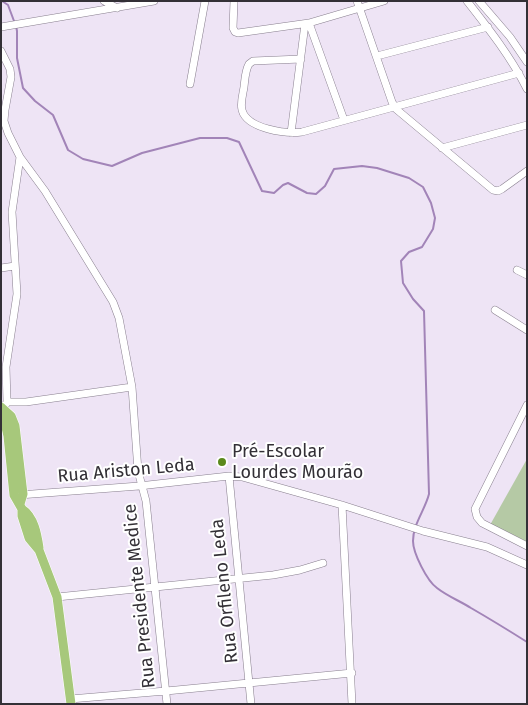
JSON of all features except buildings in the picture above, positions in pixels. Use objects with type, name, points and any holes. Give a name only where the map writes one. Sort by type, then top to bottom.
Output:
[{"type":"main road","points":[[5,409],[16,434],[18,495]]},
{"type":"main road","points":[[1,418],[5,423],[8,436],[22,516],[29,538],[39,550],[57,597],[70,701]]},
{"type":"street","points":[[104,1],[117,8]]},
{"type":"street","points":[[1,28],[154,1]]},
{"type":"street","points":[[190,84],[205,1]]},
{"type":"street","points":[[234,1],[233,27],[236,33],[307,23],[358,5],[384,1]]},
{"type":"street","points":[[467,1],[488,27],[519,73],[527,89]]},
{"type":"street","points":[[479,1],[510,36],[527,62]]},
{"type":"street","points":[[358,5],[394,107],[495,191],[502,189],[527,171]]},
{"type":"street","points":[[290,132],[307,23]]},
{"type":"street","points":[[307,23],[344,120]]},
{"type":"street","points":[[376,56],[488,27]]},
{"type":"street","name":"Rua Presidente Medice","points":[[1,51],[10,69],[11,77],[5,110],[5,127],[20,157],[45,191],[113,302],[119,318],[132,387],[138,471],[146,501],[167,704]]},
{"type":"street","points":[[301,59],[251,62],[247,69],[241,103],[243,114],[260,127],[290,132],[307,131],[519,73]]},
{"type":"street","points":[[442,148],[527,125]]},
{"type":"street","points":[[20,157],[12,212],[18,294],[7,363],[5,409],[26,402],[132,387]]},
{"type":"street","points":[[1,268],[15,266]]},
{"type":"street","points":[[517,270],[527,275]]},
{"type":"street","points":[[495,310],[527,330]]},
{"type":"street","points":[[527,405],[475,510],[477,517],[482,522],[527,546]]},
{"type":"street","name":"Rua Ariston Leda","points":[[18,495],[142,486],[229,476],[242,477],[342,505],[405,526],[487,547],[527,565]]},
{"type":"street","name":"Rua Orfileno Leda","points":[[229,476],[252,704]]},
{"type":"street","points":[[342,505],[352,673],[352,704]]},
{"type":"street","points":[[57,597],[287,573],[323,564]]},
{"type":"street","points":[[70,701],[352,673]]},
{"type":"green space","points":[[527,459],[527,545],[490,525]]},
{"type":"waterway","points":[[2,1],[8,5],[14,21]]},
{"type":"waterway","points":[[16,26],[17,58],[23,88],[35,101],[53,115],[68,150],[83,159],[112,166],[142,153],[200,138],[227,138],[239,142],[262,191],[274,193],[288,183],[307,193],[316,194],[325,186],[334,169],[362,166],[377,168],[409,178],[423,187],[431,203],[435,218],[433,229],[422,247],[409,252],[401,261],[403,283],[413,299],[424,311],[429,494],[415,529],[414,546],[425,573],[437,588],[527,642]]},
{"type":"place","name":"Pré-Escolar Lourdes Mourão","points":[[222,462]]}]
